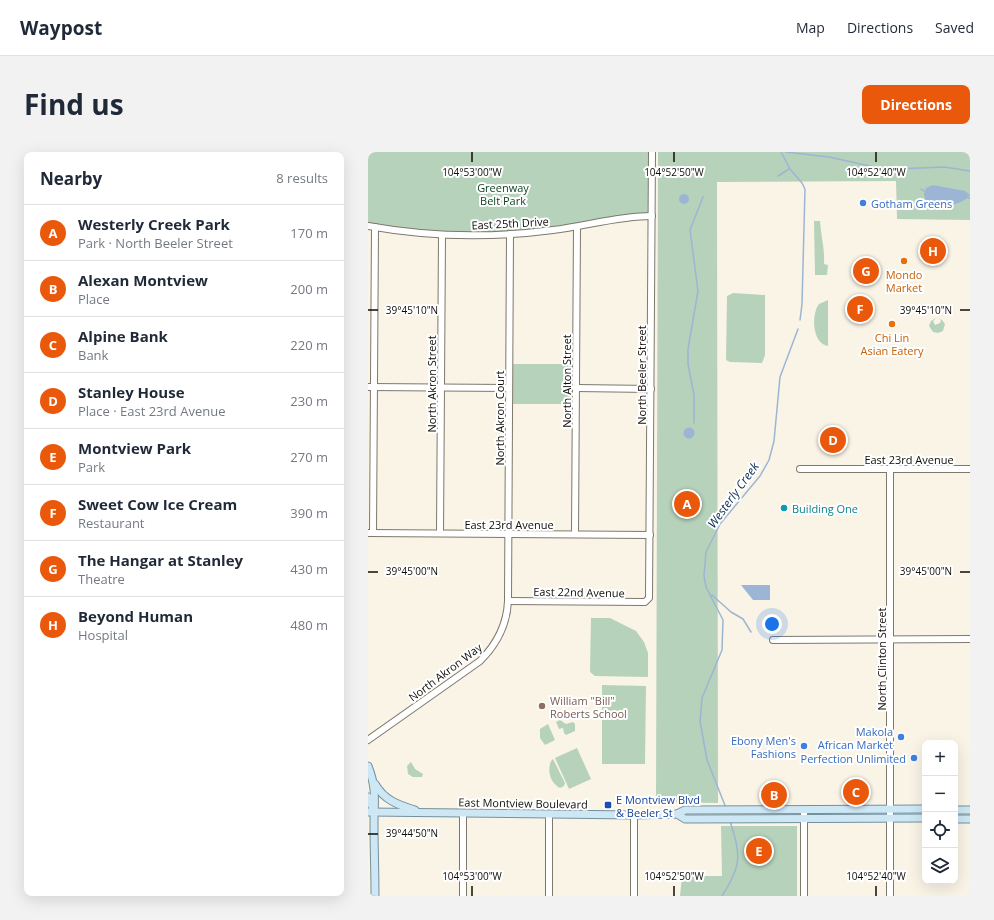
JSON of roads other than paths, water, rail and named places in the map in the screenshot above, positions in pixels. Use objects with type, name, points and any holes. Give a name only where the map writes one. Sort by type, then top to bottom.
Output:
[{"type":"main road","points":[[368,766],[376,798],[371,812]]},
{"type":"main road","points":[[372,778],[384,797],[399,805],[421,812]]},
{"type":"main road","points":[[368,797],[371,812],[375,896]]},
{"type":"main road","name":"East Montview Boulevard","points":[[371,812],[634,815],[677,814],[685,810],[736,809],[922,810]]},
{"type":"main road","points":[[958,810],[970,810]]},
{"type":"main road","name":"East Montview Boulevard","points":[[677,814],[685,819],[922,818]]},
{"type":"main road","points":[[958,818],[970,819]]},
{"type":"street","name":"North Beeler Street","points":[[649,598],[652,152]]},
{"type":"street","name":"East 25th Drive","points":[[368,226],[442,235],[510,234],[577,227],[627,217],[652,216]]},
{"type":"street","points":[[370,533],[371,387],[375,227]]},
{"type":"street","name":"North Alton Street","points":[[575,534],[577,227]]},
{"type":"street","name":"North Akron Court","points":[[508,601],[510,234]]},
{"type":"street","name":"North Akron Street","points":[[440,533],[442,235]]},
{"type":"street","points":[[371,387],[509,388]]},
{"type":"street","points":[[576,388],[651,389]]},
{"type":"street","name":"East 23rd Avenue","points":[[800,469],[970,469]]},
{"type":"street","name":"North Clinton Street","points":[[890,469],[890,896]]},
{"type":"street","name":"East 23rd Avenue","points":[[370,533],[650,535]]},
{"type":"street","name":"East 22nd Avenue","points":[[508,601],[645,602],[649,598]]},
{"type":"street","name":"North Akron Way","points":[[368,740],[486,654],[499,636],[503,626],[508,601]]},
{"type":"street","points":[[773,640],[970,640]]},
{"type":"street","points":[[804,810],[804,896]]},
{"type":"street","points":[[463,813],[463,896]]},
{"type":"street","points":[[549,814],[549,896]]},
{"type":"street","points":[[634,815],[634,896]]},
{"type":"water","points":[[933,185],[965,191],[970,195],[961,202],[955,204],[935,205],[925,199],[924,194],[926,188]]},
{"type":"water","points":[[682,194],[686,194],[688,195],[688,203],[682,204],[679,201],[679,197]]},
{"type":"water","points":[[689,427],[693,429],[695,433],[693,437],[689,439],[685,437],[683,433],[685,429]]},
{"type":"water","points":[[741,585],[770,585],[770,600],[753,600]]},
{"type":"waterway","name":"Westerly Creek","points":[[781,152],[790,169],[805,189],[802,304],[800,320]]},
{"type":"waterway","points":[[786,152],[829,157],[879,168],[896,169],[944,167],[970,171]]},
{"type":"waterway","points":[[778,176],[789,169]]},
{"type":"waterway","points":[[898,170],[905,174]]},
{"type":"waterway","points":[[694,423],[694,395],[688,364],[688,349],[698,291],[690,230],[703,197]]},
{"type":"waterway","name":"Westerly Creek","points":[[726,808],[707,760],[700,721],[702,698],[722,650],[723,620],[706,587],[704,576],[706,552],[720,524],[760,476],[769,460],[774,441],[780,377],[798,329]]},
{"type":"waterway","points":[[710,596],[712,595],[731,612],[743,619],[751,632]]},
{"type":"waterway","name":"Westerly Creek","points":[[722,896],[729,885],[738,860],[738,852],[730,821]]},
{"type":"place","name":"Gotham Greens","points":[[863,203]]},
{"type":"place","name":"Beyond Human","points":[[933,251]]},
{"type":"place","name":"Mondo Market","points":[[904,261]]},
{"type":"place","name":"The Hangar at Stanley","points":[[866,271]]},
{"type":"place","name":"Sweet Cow Ice Cream","points":[[860,309]]},
{"type":"place","name":"Chi Lin Asian Eatery","points":[[892,324]]},
{"type":"place","name":"Stanley House","points":[[833,440]]},
{"type":"place","name":"Westerly Creek Park","points":[[687,504]]},
{"type":"place","name":"Building One","points":[[784,508]]},
{"type":"place","name":"William \"Bill\" Roberts School","points":[[542,706]]},
{"type":"place","name":"Makola African Market","points":[[901,737]]},
{"type":"place","name":"Ebony Men's Fashions","points":[[804,746]]},
{"type":"place","name":"Perfection Unlimited","points":[[914,758]]},
{"type":"place","name":"Alpine Bank","points":[[856,792]]},
{"type":"place","name":"Alexan Montview","points":[[774,795]]},
{"type":"place","name":"E Montview Blvd & Beeler St","points":[[608,805]]},
{"type":"place","name":"Montview Park","points":[[759,851]]},
{"type":"park label","name":"Greenway Belt Park","points":[[503,193]]}]
